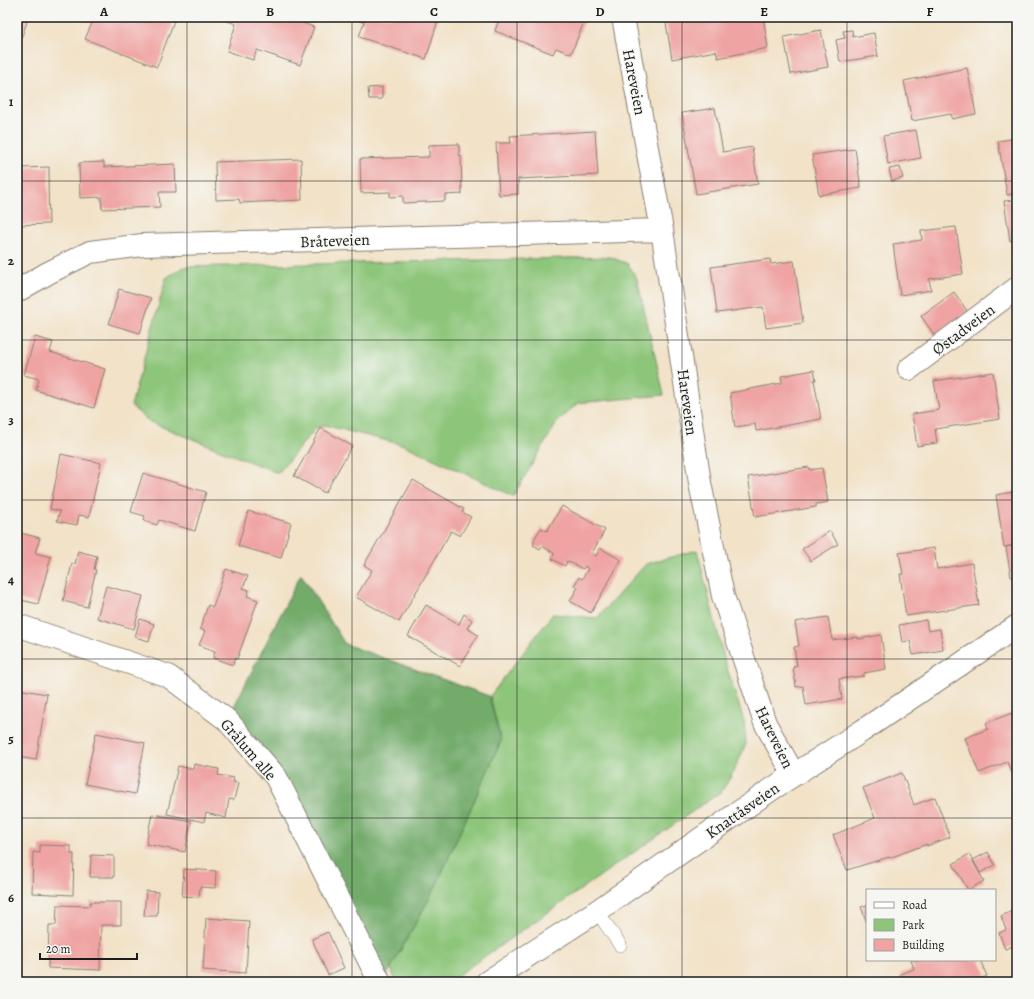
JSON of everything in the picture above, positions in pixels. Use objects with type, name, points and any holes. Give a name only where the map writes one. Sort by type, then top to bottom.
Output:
[{"type":"street","name":"Hareveien","points":[[623,17],[662,230],[700,483],[723,596],[764,723],[794,775]]},
{"type":"street","name":"Bråteveien","points":[[17,291],[48,273],[90,252],[143,245],[662,230]]},
{"type":"street","name":"Østadveien","points":[[909,370],[1017,288]]},
{"type":"street","name":"Grålum alle","points":[[17,625],[168,676],[227,720],[276,777],[380,982]]},
{"type":"street","name":"Knattåsveien","points":[[487,982],[597,911],[794,775],[862,732],[1017,626]]},
{"type":"lane","points":[[597,911],[620,945]]},
{"type":"green space","points":[[610,257],[628,264],[637,279],[664,395],[578,403],[558,421],[513,496],[404,445],[324,425],[316,428],[278,473],[150,422],[131,406],[166,278],[184,267]]},
{"type":"green space","points":[[697,550],[725,662],[744,721],[746,744],[734,771],[722,791],[448,982],[397,982],[394,978],[391,967],[434,890],[501,741],[490,696],[553,614],[597,618],[646,564]]},
{"type":"green space","points":[[301,574],[345,644],[489,696],[501,741],[434,890],[383,982],[276,777],[227,720]]},
{"type":"building","points":[[17,17],[27,17],[27,22],[17,49]]},
{"type":"building","points":[[77,17],[167,17],[174,21],[157,67],[85,39],[92,23]]},
{"type":"building","points":[[216,17],[305,17],[303,23],[314,27],[300,65],[257,50],[253,60],[227,51],[236,24]]},
{"type":"building","points":[[359,17],[439,17],[426,59],[359,37],[364,22],[358,20]]},
{"type":"building","points":[[500,17],[573,17],[584,22],[571,54],[556,48],[553,54],[495,31]]},
{"type":"building","points":[[665,17],[763,17],[768,48],[718,58],[716,51],[672,59]]},
{"type":"building","points":[[821,30],[828,67],[791,74],[784,37]]},
{"type":"building","points":[[852,30],[853,37],[874,33],[878,56],[840,62],[836,40],[845,38],[843,31]]},
{"type":"building","points":[[967,68],[976,114],[952,119],[951,114],[912,121],[904,81]]},
{"type":"building","points":[[382,87],[382,99],[369,99],[368,88]]},
{"type":"building","points":[[715,108],[723,152],[752,147],[758,184],[696,194],[682,113]]},
{"type":"building","points":[[916,130],[921,158],[888,164],[883,136]]},
{"type":"building","points":[[595,131],[598,175],[518,179],[518,194],[499,195],[496,143],[511,143],[510,136]]},
{"type":"building","points":[[1017,138],[1017,193],[1007,195],[998,141]]},
{"type":"building","points":[[459,144],[459,155],[461,155],[462,194],[445,195],[445,201],[403,203],[403,196],[390,197],[390,192],[361,193],[360,159],[429,157],[429,145]]},
{"type":"building","points":[[855,149],[861,188],[819,195],[812,155]]},
{"type":"building","points":[[301,159],[302,200],[240,203],[239,199],[216,200],[215,162]]},
{"type":"building","points":[[104,162],[104,167],[175,164],[176,192],[159,192],[160,207],[102,209],[101,197],[80,198],[79,163]]},
{"type":"building","points":[[49,167],[49,224],[17,225],[17,181],[21,181],[21,168]]},
{"type":"building","points":[[900,167],[903,178],[892,181],[889,169]]},
{"type":"building","points":[[1017,200],[1017,240],[1010,241],[1004,201]]},
{"type":"building","points":[[956,227],[963,274],[929,279],[931,290],[900,295],[893,244],[922,240],[921,231]]},
{"type":"building","points":[[770,259],[771,264],[794,261],[803,323],[766,328],[763,307],[717,313],[711,267]]},
{"type":"building","points":[[119,289],[151,298],[140,333],[109,324]]},
{"type":"building","points":[[954,292],[968,312],[935,336],[921,316]]},
{"type":"building","points":[[35,337],[53,342],[50,352],[105,369],[94,408],[36,390],[39,379],[24,375]]},
{"type":"building","points":[[814,370],[816,380],[814,380],[821,419],[756,431],[755,424],[735,427],[730,393],[782,383],[781,376]]},
{"type":"building","points":[[993,372],[1000,419],[935,429],[937,443],[917,446],[912,414],[939,410],[934,381]]},
{"type":"building","points":[[321,428],[352,446],[325,493],[294,476]]},
{"type":"building","points":[[61,454],[101,463],[89,517],[79,515],[77,525],[57,521],[60,511],[50,509]]},
{"type":"building","points":[[809,467],[810,470],[822,468],[828,502],[816,504],[816,507],[755,517],[748,477]]},
{"type":"building","points":[[143,473],[206,492],[195,531],[159,520],[157,525],[144,521],[145,516],[131,512]]},
{"type":"building","points":[[413,480],[464,509],[462,512],[471,517],[460,536],[451,531],[399,622],[356,597],[372,570],[364,565]]},
{"type":"building","points":[[1017,491],[1017,576],[1011,577],[1006,547],[1015,545],[1004,547],[996,495]]},
{"type":"building","points":[[562,506],[605,530],[592,553],[596,556],[600,548],[621,560],[591,613],[570,601],[578,587],[574,586],[579,577],[582,579],[588,569],[585,566],[583,569],[567,561],[565,566],[552,559],[554,553],[542,546],[540,549],[533,545],[535,542],[533,541],[541,528],[547,531]]},
{"type":"building","points":[[248,511],[291,523],[281,558],[238,546]]},
{"type":"building","points":[[830,531],[838,544],[811,561],[802,549]]},
{"type":"building","points":[[17,532],[40,538],[35,553],[51,557],[38,604],[17,599]]},
{"type":"building","points":[[934,548],[937,569],[972,563],[979,605],[906,616],[900,574],[903,574],[899,553]]},
{"type":"building","points":[[78,551],[97,556],[94,569],[96,570],[87,607],[63,601],[72,564],[75,564]]},
{"type":"building","points":[[226,569],[248,576],[243,588],[249,590],[247,596],[258,600],[237,659],[235,658],[233,665],[213,658],[215,651],[199,645],[205,631],[200,629],[208,605],[213,607]]},
{"type":"building","points":[[106,586],[143,596],[134,629],[97,618]]},
{"type":"building","points":[[426,605],[459,624],[464,614],[472,620],[467,628],[478,635],[460,666],[408,636]]},
{"type":"building","points":[[828,617],[832,640],[858,637],[858,639],[881,635],[886,669],[864,673],[864,676],[839,679],[842,699],[806,705],[803,686],[796,687],[793,667],[797,666],[794,647],[799,646],[795,622]]},
{"type":"building","points":[[140,619],[154,624],[149,641],[135,637]]},
{"type":"building","points":[[926,620],[928,631],[940,629],[943,650],[913,655],[910,641],[902,642],[899,625]]},
{"type":"building","points":[[17,689],[47,694],[36,760],[17,757]]},
{"type":"building","points":[[1017,711],[1017,769],[1011,772],[1007,762],[979,773],[965,738],[988,729],[986,723]]},
{"type":"building","points":[[96,733],[145,743],[135,794],[85,784]]},
{"type":"building","points":[[194,764],[219,769],[218,775],[234,778],[233,782],[238,783],[234,800],[229,799],[226,818],[206,813],[204,822],[167,814],[178,766],[193,769]]},
{"type":"building","points":[[902,773],[914,805],[935,797],[950,837],[927,846],[927,844],[889,858],[847,870],[833,835],[875,818],[863,788]]},
{"type":"building","points":[[152,814],[191,821],[185,852],[146,844]]},
{"type":"building","points":[[40,845],[71,846],[71,854],[74,854],[73,895],[32,893],[33,852],[40,853]]},
{"type":"building","points":[[988,852],[995,865],[980,873],[973,860]]},
{"type":"building","points":[[969,854],[984,881],[967,889],[953,864]]},
{"type":"building","points":[[91,855],[114,856],[114,877],[90,877]]},
{"type":"building","points":[[184,869],[216,871],[215,888],[200,887],[199,897],[182,896]]},
{"type":"building","points":[[146,891],[158,892],[157,916],[144,916]]},
{"type":"building","points":[[90,902],[121,902],[121,925],[101,925],[100,970],[48,968],[49,925],[56,925],[57,905],[90,906]]},
{"type":"building","points":[[866,905],[866,920],[861,907]]},
{"type":"building","points":[[1017,909],[1017,956],[1013,946],[1005,949],[999,933],[1006,930],[1001,916]]},
{"type":"building","points":[[206,918],[249,921],[246,973],[203,970]]},
{"type":"building","points":[[328,932],[344,968],[328,975],[312,939]]},
{"type":"building","points":[[911,961],[980,961],[987,976],[972,982],[903,982],[900,974],[914,969]]}]
